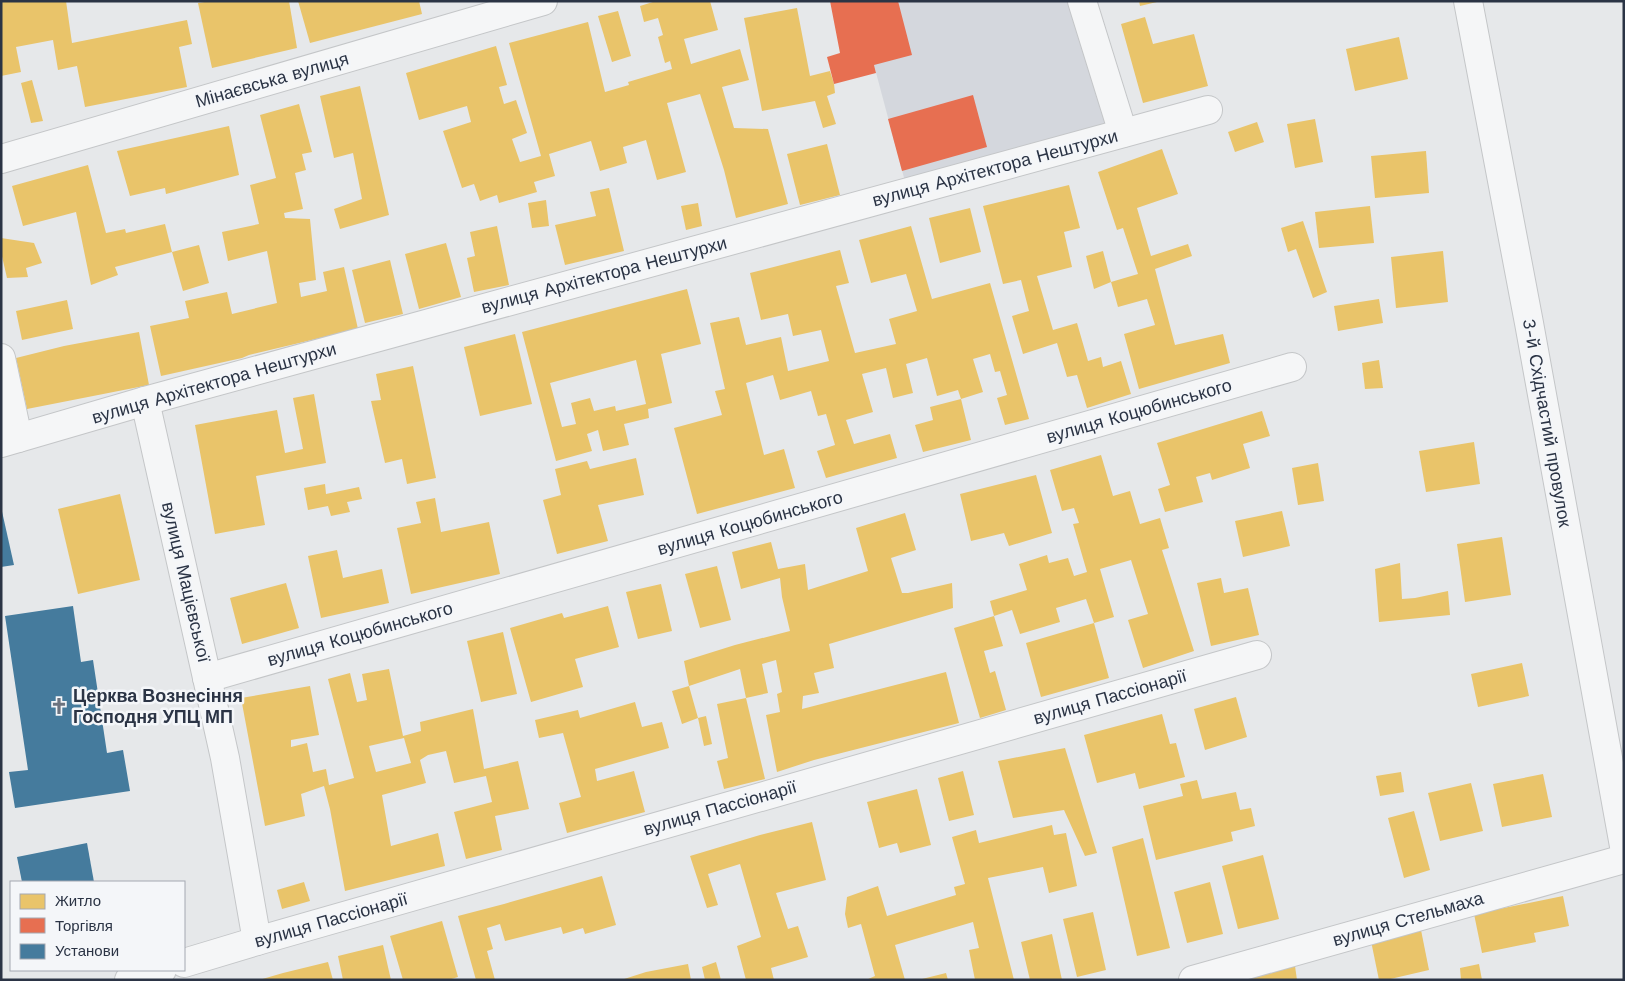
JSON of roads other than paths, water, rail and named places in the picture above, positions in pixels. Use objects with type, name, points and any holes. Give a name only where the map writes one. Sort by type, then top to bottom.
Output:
[{"type":"street","name":"Мінаєвська вулиця","points":[[1,159],[543,1]]},
{"type":"street","points":[[1082,1],[1123,134]]},
{"type":"street","name":"3-й Східчастий провулок","points":[[1468,1],[1530,324],[1624,846]]},
{"type":"street","name":"вулиця Архітектора Нештурхи","points":[[9,441],[145,401],[1208,110]]},
{"type":"street","points":[[1,358],[9,441]]},
{"type":"street","name":"вулиця Коцюбинського","points":[[207,678],[1292,367]]},
{"type":"street","name":"вулиця Мацієвської","points":[[145,401],[225,758],[257,941]]},
{"type":"street","name":"вулиця Пассіонарії","points":[[185,963],[1257,655]]},
{"type":"street","name":"вулиця Стельмаха","points":[[1193,980],[1624,859]]},
{"type":"street","points":[[129,980],[159,971]]},
{"type":"place","name":"Церква Вознесіння Господня УПЦ МП","points":[[59,706]]}]
